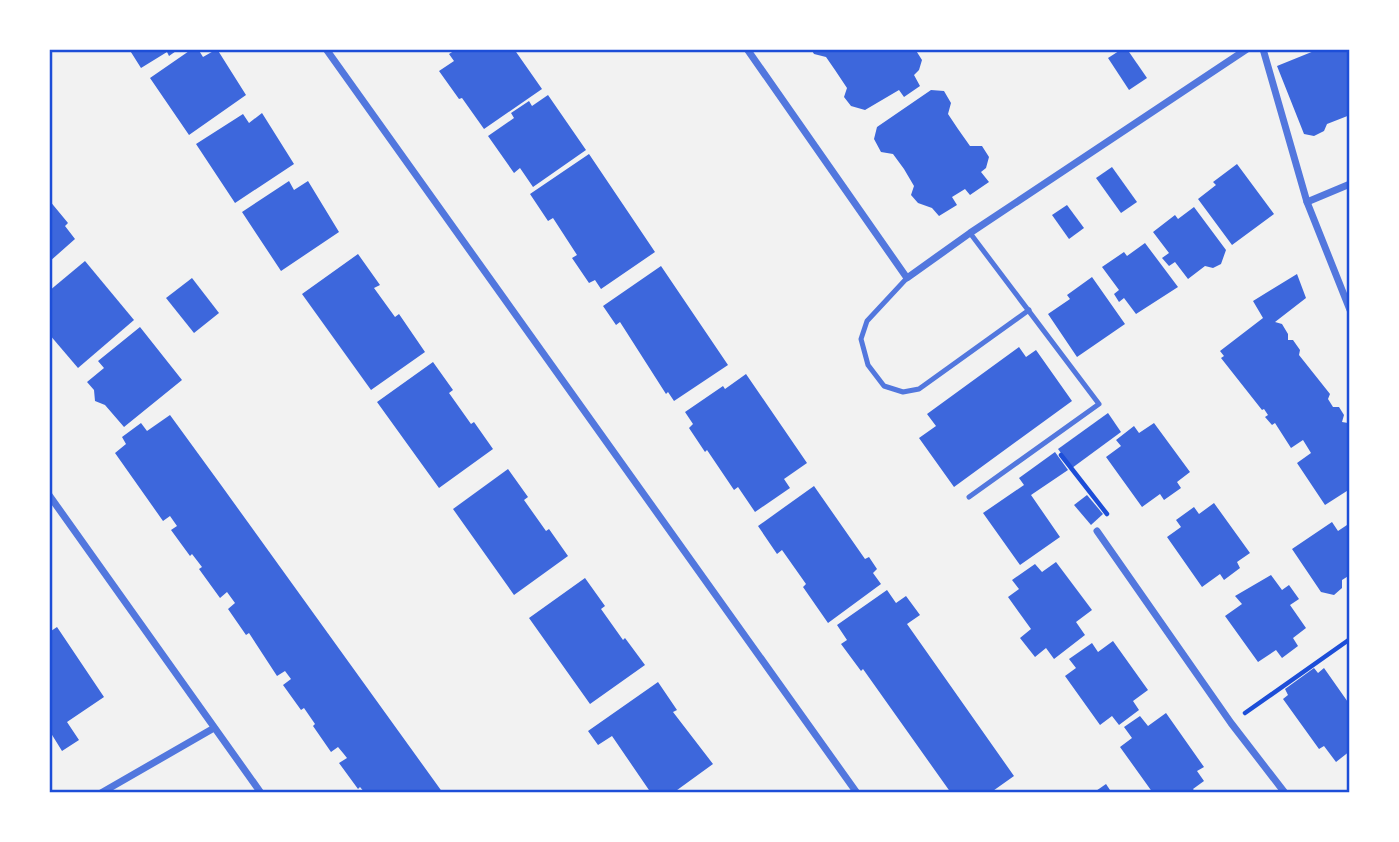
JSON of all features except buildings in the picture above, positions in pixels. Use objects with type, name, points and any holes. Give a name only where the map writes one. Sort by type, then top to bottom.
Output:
[{"type":"street","points":[[326,49],[856,793]]},
{"type":"street","points":[[747,49],[907,278],[970,233],[1247,49]]},
{"type":"street","points":[[1263,49],[1307,202],[1350,310]]},
{"type":"street","points":[[1307,202],[1350,184]]},
{"type":"street","points":[[49,495],[261,793]]},
{"type":"street","points":[[1097,531],[1231,723],[1284,793]]},
{"type":"street","points":[[101,793],[214,728]]},
{"type":"lane","points":[[970,233],[1099,404],[970,497]]},
{"type":"lane","points":[[907,278],[867,321],[861,339],[868,365],[884,386],[894,390],[903,392],[919,389],[1029,310]]},
{"type":"path","points":[[1050,440],[1112,520],[1097,531]]},
{"type":"path","points":[[1231,723],[1350,639]]}]
